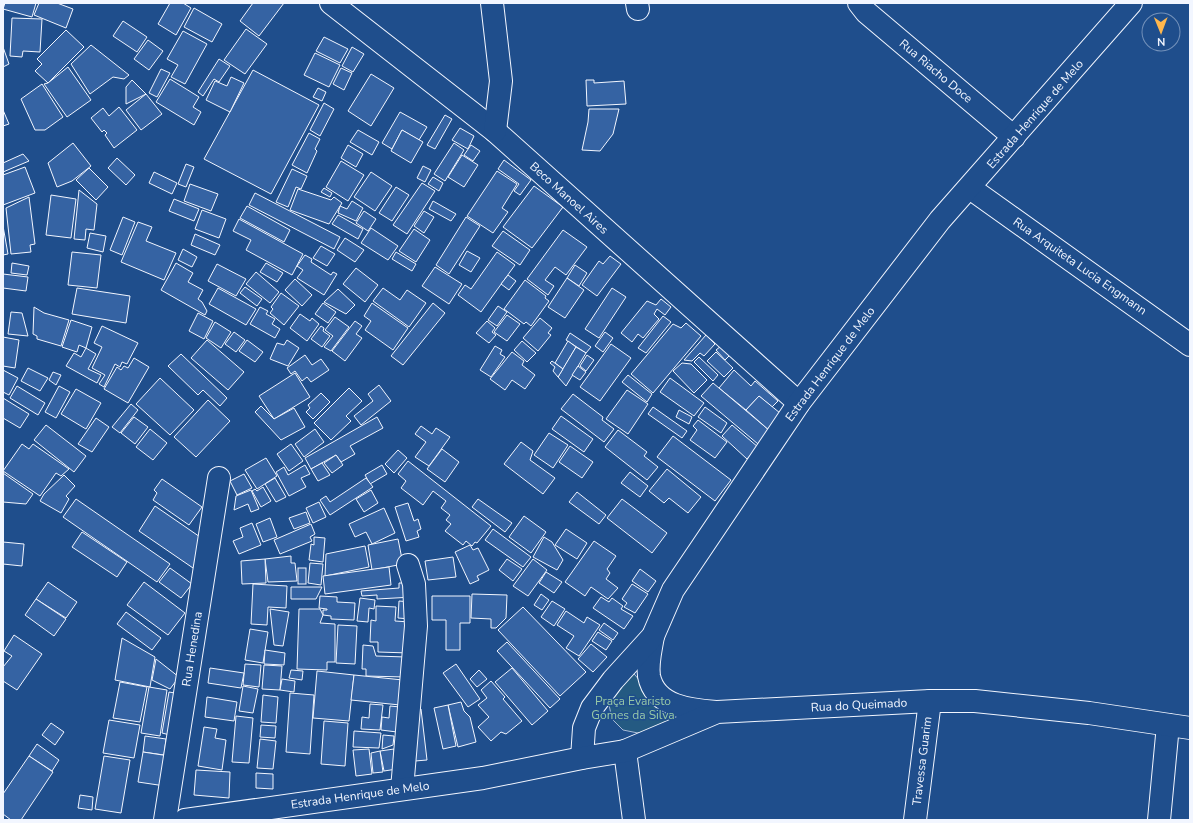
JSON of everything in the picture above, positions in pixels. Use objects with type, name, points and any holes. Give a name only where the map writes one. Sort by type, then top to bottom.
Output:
[{"type":"main road","name":"Beco Manoel Aires","points":[[331,3],[495,131],[799,403]]},
{"type":"main road","points":[[492,3],[501,81],[495,131]]},
{"type":"main road","name":"Rua Riacho Doce","points":[[859,3],[866,12],[1014,136]]},
{"type":"main road","name":"Estrada Henrique de Melo","points":[[582,758],[584,728],[592,708],[613,680],[653,636],[673,590],[799,403],[940,220],[970,188],[1131,3]]},
{"type":"main road","name":"Rua Arquiteta Lucia Engmann","points":[[970,188],[1190,345]]},
{"type":"main road","name":"Rua Henedina","points":[[165,820],[219,478]]},
{"type":"main road","points":[[402,789],[416,626],[414,584],[408,565]]},
{"type":"main road","points":[[653,636],[649,664],[649,678],[654,688],[663,699],[677,706],[717,712]]},
{"type":"main road","name":"Rua do Queimado","points":[[535,768],[625,751],[717,712],[930,701],[975,701],[1074,711],[1190,728]]},
{"type":"main road","name":"Travessa Guarim","points":[[915,820],[930,701]]},
{"type":"main road","points":[[1159,820],[1168,725]]},
{"type":"main road","points":[[625,751],[634,820]]},
{"type":"main road","name":"Estrada Henrique de Melo","points":[[185,820],[483,778],[535,768]]},
{"type":"green space","name":"Praça Evaristo Gomes da Silva","points":[[630,669],[676,724],[638,733],[623,730],[612,719],[608,700]]},
{"type":"building","points":[[5,3],[36,3],[32,17],[3,9]]},
{"type":"building","points":[[39,3],[57,3],[73,9],[66,28],[34,15]]},
{"type":"building","points":[[170,3],[183,3],[191,8],[176,35],[158,24]]},
{"type":"building","points":[[253,3],[284,3],[259,36],[240,21]]},
{"type":"building","points":[[194,8],[222,24],[212,42],[184,27]]},
{"type":"building","points":[[12,18],[42,19],[40,52],[23,51],[22,57],[10,56]]},
{"type":"building","points":[[123,21],[147,37],[137,52],[113,36]]},
{"type":"building","points":[[246,29],[267,44],[245,74],[224,60]]},
{"type":"building","points":[[66,30],[84,47],[48,83],[35,71],[42,64],[37,59]]},
{"type":"building","points":[[183,31],[207,44],[185,84],[171,77],[178,65],[167,59]]},
{"type":"building","points":[[324,37],[348,49],[340,63],[316,51]]},
{"type":"building","points":[[148,40],[163,51],[149,70],[134,59]]},
{"type":"building","points":[[91,45],[129,75],[124,79],[113,77],[90,94],[71,64]]},
{"type":"building","points":[[3,47],[9,64],[3,67]]},
{"type":"building","points":[[352,47],[364,54],[353,72],[342,66]]},
{"type":"building","points":[[315,53],[340,65],[329,87],[304,75]]},
{"type":"building","points":[[219,59],[230,66],[219,82],[214,79],[203,96],[198,92]]},
{"type":"building","points":[[68,67],[91,100],[67,117],[44,84],[48,83]]},
{"type":"building","points":[[341,68],[352,73],[344,90],[333,84]]},
{"type":"building","points":[[161,69],[170,73],[157,97],[149,93]]},
{"type":"building","points":[[253,70],[319,105],[271,194],[204,159]]},
{"type":"building","points":[[371,74],[394,88],[371,126],[348,111]]},
{"type":"building","points":[[231,77],[244,83],[230,112],[206,100],[215,81],[227,86]]},
{"type":"building","points":[[170,79],[199,97],[193,107],[201,112],[194,125],[156,102]]},
{"type":"building","points":[[132,80],[146,94],[126,104],[126,87]]},
{"type":"building","points":[[586,80],[594,80],[594,83],[624,81],[626,104],[587,106]]},
{"type":"building","points":[[42,84],[63,117],[45,130],[35,130],[21,99]]},
{"type":"building","points":[[318,88],[326,92],[322,101],[313,97]]},
{"type":"building","points":[[146,94],[162,114],[141,130],[126,110]]},
{"type":"building","points":[[324,103],[334,109],[320,136],[310,130]]},
{"type":"building","points":[[119,107],[137,130],[114,148],[105,135],[107,133],[104,130],[102,132],[91,118],[103,108],[109,116]]},
{"type":"building","points":[[589,109],[619,109],[613,134],[600,151],[582,150],[588,122]]},
{"type":"building","points":[[3,110],[9,124],[3,126]]},
{"type":"building","points":[[400,112],[427,127],[419,140],[402,130],[392,149],[382,143]]},
{"type":"building","points":[[445,115],[452,119],[435,149],[427,145]]},
{"type":"building","points":[[460,128],[474,136],[468,149],[452,140]]},
{"type":"building","points":[[358,130],[379,142],[372,155],[350,142]]},
{"type":"building","points":[[402,130],[423,142],[411,163],[391,151]]},
{"type":"building","points":[[309,133],[320,139],[315,149],[317,151],[307,173],[292,165]]},
{"type":"building","points":[[73,143],[91,166],[72,181],[57,187],[48,163]]},
{"type":"building","points":[[454,143],[464,150],[445,181],[434,174]]},
{"type":"building","points":[[348,145],[363,154],[356,167],[341,158]]},
{"type":"building","points":[[471,145],[480,151],[473,161],[464,155]]},
{"type":"building","points":[[23,154],[29,161],[3,172],[3,163]]},
{"type":"building","points":[[462,155],[478,165],[464,187],[448,177]]},
{"type":"building","points":[[117,158],[135,175],[126,185],[108,168]]},
{"type":"building","points":[[504,160],[531,180],[520,195],[514,191],[519,184],[498,169]]},
{"type":"building","points":[[341,161],[364,175],[348,201],[326,187]]},
{"type":"building","points":[[186,164],[194,167],[186,187],[178,184]]},
{"type":"building","points":[[423,166],[431,170],[425,182],[417,178]]},
{"type":"building","points":[[25,167],[35,193],[3,205],[3,175]]},
{"type":"building","points":[[89,168],[108,187],[96,200],[76,180]]},
{"type":"building","points":[[292,169],[307,176],[301,189],[296,187],[288,207],[276,202]]},
{"type":"building","points":[[497,171],[517,184],[502,208],[508,212],[493,233],[467,216]]},
{"type":"building","points":[[154,172],[177,183],[172,194],[149,183]]},
{"type":"building","points":[[371,172],[392,186],[375,211],[354,197]]},
{"type":"building","points":[[433,177],[443,183],[439,191],[428,184]]},
{"type":"building","points":[[422,183],[435,191],[407,234],[393,225]]},
{"type":"building","points":[[190,184],[218,194],[211,211],[184,201]]},
{"type":"building","points":[[534,186],[563,207],[532,248],[503,227]]},
{"type":"building","points":[[396,187],[409,195],[392,221],[379,213]]},
{"type":"building","points":[[324,188],[332,193],[330,197],[321,192]]},
{"type":"building","points":[[298,189],[331,200],[334,197],[342,203],[329,224],[290,210]]},
{"type":"building","points":[[79,190],[97,204],[94,230],[86,229],[85,240],[74,239]]},
{"type":"building","points":[[255,193],[340,237],[334,249],[249,205]]},
{"type":"building","points":[[51,195],[76,199],[71,238],[46,235]]},
{"type":"building","points":[[29,197],[35,244],[30,245],[31,252],[11,254],[6,208]]},
{"type":"building","points":[[174,199],[199,209],[194,221],[169,211]]},
{"type":"building","points":[[352,201],[363,208],[356,221],[338,213],[340,206],[347,209]]},
{"type":"building","points":[[433,201],[456,214],[451,221],[429,209]]},
{"type":"building","points":[[247,206],[290,230],[284,242],[240,218]]},
{"type":"building","points":[[202,210],[226,219],[219,238],[195,229]]},
{"type":"building","points":[[364,211],[376,219],[368,231],[356,223]]},
{"type":"building","points":[[424,211],[434,217],[424,233],[414,226]]},
{"type":"building","points":[[338,215],[363,229],[358,239],[332,224]]},
{"type":"building","points":[[123,217],[135,222],[122,255],[110,250]]},
{"type":"building","points":[[466,217],[480,226],[449,274],[436,265]]},
{"type":"building","points":[[239,219],[303,254],[292,275],[246,250],[251,240],[233,231]]},
{"type":"building","points":[[138,222],[152,227],[146,241],[176,253],[164,280],[121,262]]},
{"type":"building","points":[[3,226],[8,254],[3,255]]},
{"type":"building","points":[[371,228],[398,246],[388,260],[361,243]]},
{"type":"building","points":[[414,229],[430,240],[416,262],[399,251]]},
{"type":"building","points":[[563,230],[587,247],[566,275],[555,267],[545,280],[554,286],[548,295],[527,279]]},
{"type":"building","points":[[503,231],[530,250],[520,265],[492,246]]},
{"type":"building","points":[[90,233],[106,236],[103,252],[87,248]]},
{"type":"building","points":[[195,234],[220,245],[215,255],[191,245]]},
{"type":"building","points":[[345,238],[364,250],[355,262],[337,250]]},
{"type":"building","points":[[321,246],[335,254],[327,266],[313,258]]},
{"type":"building","points":[[183,249],[197,257],[192,267],[178,260]]},
{"type":"building","points":[[467,251],[480,258],[471,272],[459,265]]},
{"type":"building","points":[[72,252],[101,255],[97,288],[68,285]]},
{"type":"building","points":[[396,252],[416,264],[412,271],[392,259]]},
{"type":"building","points":[[497,252],[515,265],[481,312],[458,295],[465,285],[471,289]]},
{"type":"building","points":[[305,255],[312,259],[311,262],[331,275],[333,272],[337,274],[324,295],[297,278],[303,270],[297,266]]},
{"type":"building","points":[[610,256],[621,264],[597,296],[582,285],[599,261],[603,264]]},
{"type":"building","points":[[12,263],[29,266],[27,275],[11,273]]},
{"type":"building","points":[[176,263],[193,273],[188,282],[203,290],[198,299],[202,302],[207,311],[205,315],[161,290]]},
{"type":"building","points":[[266,263],[283,273],[277,282],[260,272]]},
{"type":"building","points":[[217,264],[246,279],[236,296],[208,281]]},
{"type":"building","points":[[575,265],[587,273],[579,286],[567,278]]},
{"type":"building","points":[[435,267],[462,284],[449,304],[422,286]]},
{"type":"building","points":[[356,268],[378,285],[365,302],[343,284]]},
{"type":"building","points":[[256,272],[279,292],[270,303],[246,284]]},
{"type":"building","points":[[3,274],[28,277],[26,291],[3,288]]},
{"type":"building","points":[[508,275],[516,281],[509,290],[501,284]]},
{"type":"building","points":[[567,278],[584,290],[565,318],[548,307]]},
{"type":"building","points":[[295,279],[312,295],[302,306],[285,290]]},
{"type":"building","points":[[525,280],[546,296],[545,298],[549,301],[531,326],[526,322],[524,324],[504,309]]},
{"type":"building","points":[[245,287],[262,299],[257,306],[240,293]]},
{"type":"building","points":[[77,288],[130,296],[126,323],[72,314]]},
{"type":"building","points":[[218,288],[256,309],[246,325],[209,304]]},
{"type":"building","points":[[383,288],[400,300],[407,290],[426,303],[409,327],[373,301]]},
{"type":"building","points":[[612,288],[626,297],[599,338],[585,329]]},
{"type":"building","points":[[338,289],[355,305],[346,314],[324,302]]},
{"type":"building","points":[[281,293],[299,306],[284,325],[270,313],[273,309],[271,307]]},
{"type":"building","points":[[661,299],[671,307],[665,315],[657,309],[654,314],[659,319],[643,338],[638,334],[632,342],[621,333],[647,301],[656,305]]},
{"type":"building","points":[[323,303],[336,312],[328,323],[315,314]]},
{"type":"building","points":[[372,303],[408,328],[393,350],[365,330],[371,321],[364,316]]},
{"type":"building","points":[[433,303],[445,313],[403,365],[391,356]]},
{"type":"building","points":[[498,306],[507,312],[497,326],[488,320]]},
{"type":"building","points":[[34,307],[44,313],[69,320],[61,346],[37,339],[37,336],[33,334]]},
{"type":"building","points":[[260,307],[268,311],[266,314],[275,319],[272,324],[280,329],[275,338],[250,324]]},
{"type":"building","points":[[11,312],[22,313],[28,336],[8,334]]},
{"type":"building","points":[[198,313],[213,321],[204,339],[189,331]]},
{"type":"building","points":[[300,314],[310,321],[312,318],[319,324],[307,341],[290,328]]},
{"type":"building","points":[[507,315],[520,324],[507,341],[494,332]]},
{"type":"building","points":[[663,316],[671,322],[646,353],[638,348]]},
{"type":"building","points":[[335,317],[349,327],[331,351],[324,347],[333,336],[325,330]]},
{"type":"building","points":[[540,318],[552,328],[548,333],[551,335],[538,351],[523,338]]},
{"type":"building","points":[[71,320],[92,327],[86,348],[79,345],[77,352],[62,347]]},
{"type":"building","points":[[355,321],[362,326],[356,334],[362,338],[345,361],[332,351]]},
{"type":"building","points":[[487,321],[495,328],[492,332],[496,335],[489,343],[476,333]]},
{"type":"building","points":[[215,322],[231,332],[221,348],[206,338]]},
{"type":"building","points":[[686,323],[701,336],[653,393],[631,374],[673,324],[681,328]]},
{"type":"building","points":[[102,326],[138,343],[127,364],[122,362],[120,367],[115,364],[104,387],[99,384],[105,375],[92,368],[102,347],[94,343]]},
{"type":"building","points":[[321,326],[324,328],[323,331],[330,336],[322,347],[311,339]]},
{"type":"building","points":[[234,332],[245,340],[236,352],[225,344]]},
{"type":"building","points":[[605,332],[613,338],[603,352],[595,346]]},
{"type":"building","points":[[570,333],[591,347],[586,353],[566,340]]},
{"type":"building","points":[[706,335],[715,344],[704,356],[700,353],[692,361],[684,360]]},
{"type":"building","points":[[3,337],[19,340],[15,368],[3,366]]},
{"type":"building","points":[[207,340],[244,372],[228,390],[191,358]]},
{"type":"building","points":[[247,340],[263,352],[255,362],[239,351]]},
{"type":"building","points":[[287,340],[299,348],[288,366],[270,359],[277,343],[284,345]]},
{"type":"building","points":[[522,341],[536,353],[527,362],[514,350]]},
{"type":"building","points":[[568,341],[576,347],[563,369],[555,363]]},
{"type":"building","points":[[611,344],[631,358],[600,401],[580,387]]},
{"type":"building","points":[[495,346],[502,350],[500,354],[505,357],[491,377],[480,370]]},
{"type":"building","points":[[721,346],[730,355],[725,360],[716,350]]},
{"type":"building","points":[[576,347],[586,353],[566,386],[558,377]]},
{"type":"building","points":[[86,348],[96,354],[88,369],[101,375],[97,383],[66,366],[74,353],[81,357]]},
{"type":"building","points":[[512,352],[524,361],[522,365],[535,375],[525,389],[512,380],[505,390],[490,379]]},
{"type":"building","points":[[716,352],[733,368],[724,377],[707,361]]},
{"type":"building","points":[[181,354],[227,398],[220,406],[203,390],[198,395],[168,366]]},
{"type":"building","points":[[305,355],[312,365],[321,359],[329,370],[311,382],[307,377],[302,381],[295,371],[291,374],[287,368]]},
{"type":"building","points":[[587,355],[594,360],[586,371],[580,366]]},
{"type":"building","points":[[699,357],[718,375],[713,381],[694,362]]},
{"type":"building","points":[[134,358],[149,367],[128,403],[104,389],[117,367],[121,370],[124,366],[128,368]]},
{"type":"building","points":[[552,361],[563,369],[558,377],[553,371],[555,367],[550,363]]},
{"type":"building","points":[[682,363],[691,364],[707,380],[694,393],[673,371]]},
{"type":"building","points":[[578,366],[586,372],[580,380],[572,375]]},
{"type":"building","points":[[28,368],[48,378],[40,391],[21,381]]},
{"type":"building","points":[[3,370],[18,378],[9,395],[3,392]]},
{"type":"building","points":[[734,370],[751,386],[755,381],[778,401],[772,407],[759,396],[746,410],[719,388]]},
{"type":"building","points":[[53,372],[61,375],[56,385],[49,380]]},
{"type":"building","points":[[295,373],[310,397],[274,419],[259,396]]},
{"type":"building","points":[[628,375],[652,394],[647,402],[622,382]]},
{"type":"building","points":[[160,378],[194,410],[170,435],[136,404]]},
{"type":"building","points":[[670,378],[704,403],[694,416],[660,392]]},
{"type":"building","points":[[713,383],[770,431],[758,444],[701,396]]},
{"type":"building","points":[[379,385],[391,401],[361,425],[354,416],[373,401],[368,394]]},
{"type":"building","points":[[17,386],[45,403],[38,415],[10,398]]},
{"type":"building","points":[[59,386],[70,392],[56,418],[45,412]]},
{"type":"building","points":[[349,388],[362,401],[346,416],[351,421],[331,440],[314,423]]},
{"type":"building","points":[[76,389],[101,403],[86,429],[61,414]]},
{"type":"building","points":[[627,390],[648,404],[628,434],[606,419]]},
{"type":"building","points":[[321,393],[330,402],[313,419],[306,412],[310,408],[308,405]]},
{"type":"building","points":[[573,394],[603,417],[602,420],[614,429],[604,442],[561,409]]},
{"type":"building","points":[[759,396],[780,413],[770,431],[746,410]]},
{"type":"building","points":[[3,398],[29,414],[20,428],[3,418]]},
{"type":"building","points":[[208,400],[230,421],[196,457],[174,437]]},
{"type":"building","points":[[131,404],[138,410],[120,433],[112,427]]},
{"type":"building","points":[[261,406],[274,419],[294,408],[305,427],[281,440],[255,412]]},
{"type":"building","points":[[653,407],[687,431],[682,438],[648,414]]},
{"type":"building","points":[[705,407],[727,423],[721,433],[698,417]]},
{"type":"building","points":[[679,410],[692,417],[689,424],[676,417]]},
{"type":"building","points":[[561,416],[593,439],[584,452],[552,429]]},
{"type":"building","points":[[134,417],[148,427],[135,444],[121,433]]},
{"type":"building","points":[[377,417],[383,428],[350,446],[355,454],[341,462],[336,455],[311,469],[305,458]]},
{"type":"building","points":[[96,418],[109,427],[92,452],[78,444]]},
{"type":"building","points":[[698,420],[727,442],[715,458],[690,440],[697,430],[693,426]]},
{"type":"building","points":[[46,425],[86,456],[74,472],[34,440]]},
{"type":"building","points":[[732,425],[758,447],[747,459],[722,436]]},
{"type":"building","points":[[421,426],[432,434],[436,428],[450,437],[429,466],[415,457],[426,442],[415,434]]},
{"type":"building","points":[[150,429],[167,443],[153,460],[136,447]]},
{"type":"building","points":[[315,429],[324,442],[304,457],[295,444]]},
{"type":"building","points":[[618,430],[647,452],[644,456],[658,467],[647,480],[605,447]]},
{"type":"building","points":[[549,433],[568,445],[553,468],[534,455]]},
{"type":"building","points":[[673,436],[731,480],[715,501],[657,457]]},
{"type":"building","points":[[521,442],[533,451],[530,460],[555,478],[543,494],[504,464]]},
{"type":"building","points":[[22,444],[29,449],[33,444],[69,469],[61,476],[56,473],[40,496],[3,471]]},
{"type":"building","points":[[291,444],[303,461],[289,471],[277,454]]},
{"type":"building","points":[[570,446],[593,462],[582,478],[559,462]]},
{"type":"building","points":[[442,449],[459,462],[445,482],[427,469]]},
{"type":"building","points":[[398,450],[407,458],[394,473],[385,464]]},
{"type":"building","points":[[336,455],[343,465],[332,473],[324,463]]},
{"type":"building","points":[[266,458],[277,476],[257,489],[245,470]]},
{"type":"building","points":[[408,461],[491,526],[477,543],[475,542],[472,546],[466,541],[463,545],[445,531],[451,524],[446,520],[450,515],[441,508],[446,501],[433,491],[423,505],[401,488],[406,481],[398,474]]},
{"type":"building","points":[[322,463],[330,475],[318,481],[311,469]]},
{"type":"building","points":[[305,465],[310,474],[301,478],[306,487],[289,496],[276,472],[284,467],[288,475]]},
{"type":"building","points":[[382,465],[387,474],[370,484],[365,475]]},
{"type":"building","points":[[667,469],[701,497],[688,513],[669,498],[664,503],[649,491]]},
{"type":"building","points":[[630,472],[648,486],[640,497],[621,483]]},
{"type":"building","points":[[3,473],[33,494],[26,504],[3,502]]},
{"type":"building","points":[[244,474],[252,488],[237,495],[230,481]]},
{"type":"building","points":[[64,475],[75,486],[66,496],[69,499],[61,513],[40,501],[44,494]]},
{"type":"building","points":[[275,478],[286,497],[276,502],[265,484]]},
{"type":"building","points":[[366,478],[373,487],[330,515],[320,500],[326,496],[330,502]]},
{"type":"building","points":[[162,479],[202,507],[189,525],[153,500],[157,493],[154,490]]},
{"type":"building","points":[[263,487],[271,501],[261,507],[252,491],[255,489],[257,491]]},
{"type":"building","points":[[251,490],[259,509],[251,512],[248,504],[234,510],[236,496]]},
{"type":"building","points":[[371,490],[378,503],[364,512],[356,499]]},
{"type":"building","points":[[577,492],[606,515],[599,524],[569,502]]},
{"type":"building","points":[[76,499],[170,564],[157,582],[63,517]]},
{"type":"building","points":[[478,499],[512,523],[505,532],[472,507]]},
{"type":"building","points":[[622,499],[667,533],[652,553],[607,518]]},
{"type":"building","points":[[319,502],[326,517],[313,523],[306,508]]},
{"type":"building","points":[[408,503],[414,521],[418,519],[421,529],[417,531],[419,537],[406,541],[395,507]]},
{"type":"building","points":[[155,506],[203,539],[193,568],[139,531]]},
{"type":"building","points":[[384,508],[395,533],[372,544],[366,532],[355,537],[349,524]]},
{"type":"building","points":[[306,512],[310,523],[294,529],[289,518]]},
{"type":"building","points":[[524,516],[546,532],[531,553],[509,537]]},
{"type":"building","points":[[270,518],[277,537],[263,542],[256,524]]},
{"type":"building","points":[[252,523],[261,545],[239,554],[233,541],[243,537],[240,528]]},
{"type":"building","points":[[311,524],[315,534],[310,537],[312,541],[280,554],[274,540]]},
{"type":"building","points":[[493,529],[531,557],[523,567],[485,540]]},
{"type":"building","points":[[566,529],[587,543],[577,559],[555,545]]},
{"type":"building","points":[[82,532],[127,562],[117,577],[72,547]]},
{"type":"building","points":[[314,537],[325,538],[323,562],[309,560],[311,544],[314,545]]},
{"type":"building","points":[[544,537],[552,542],[563,560],[557,570],[533,557]]},
{"type":"building","points":[[398,539],[403,564],[372,570],[368,545]]},
{"type":"building","points":[[594,541],[616,556],[607,569],[610,573],[606,579],[618,588],[608,599],[591,587],[585,596],[565,582]]},
{"type":"building","points":[[3,542],[24,544],[22,566],[3,564]]},
{"type":"building","points":[[470,545],[473,550],[478,548],[489,570],[477,576],[479,580],[470,584],[455,552]]},
{"type":"building","points":[[365,546],[369,567],[325,576],[326,554]]},
{"type":"building","points":[[291,556],[291,563],[295,563],[297,581],[268,582],[265,559]]},
{"type":"building","points":[[453,557],[456,577],[428,580],[425,561]]},
{"type":"building","points":[[265,559],[266,583],[242,584],[241,561]]},
{"type":"building","points":[[507,559],[522,569],[513,581],[499,570]]},
{"type":"building","points":[[533,559],[547,570],[528,596],[513,586]]},
{"type":"building","points":[[310,563],[323,564],[321,585],[308,583]]},
{"type":"building","points":[[389,567],[391,585],[325,594],[323,576]]},
{"type":"building","points":[[170,568],[192,584],[181,598],[159,582]]},
{"type":"building","points":[[298,568],[306,568],[306,584],[298,584]]},
{"type":"building","points":[[640,569],[656,581],[648,592],[632,581]]},
{"type":"building","points":[[546,572],[562,582],[554,593],[539,583]]},
{"type":"building","points":[[48,582],[77,602],[66,618],[36,599]]},
{"type":"building","points":[[144,582],[185,613],[168,635],[127,605]]},
{"type":"building","points":[[399,583],[408,583],[413,597],[377,599],[377,595],[362,596],[361,591],[399,588]]},
{"type":"building","points":[[253,584],[287,586],[286,608],[268,607],[267,625],[251,624]]},
{"type":"building","points":[[632,584],[648,594],[635,613],[624,607],[627,603],[622,599]]},
{"type":"building","points":[[291,587],[322,587],[316,599],[291,599]]},
{"type":"building","points":[[472,594],[507,595],[506,618],[496,628],[491,628],[491,619],[471,618]]},
{"type":"building","points":[[541,594],[549,600],[542,610],[534,605]]},
{"type":"building","points":[[320,596],[337,597],[337,602],[355,603],[354,620],[331,619],[331,616],[323,615],[323,610],[327,609],[319,608]]},
{"type":"building","points":[[432,596],[470,596],[470,623],[460,623],[460,650],[446,650],[446,620],[432,620]]},
{"type":"building","points":[[601,597],[609,602],[612,598],[623,606],[621,609],[633,616],[624,629],[593,608]]},
{"type":"building","points":[[360,598],[375,600],[374,609],[369,608],[368,622],[357,621]]},
{"type":"building","points":[[36,599],[66,619],[54,636],[25,615]]},
{"type":"building","points":[[399,601],[411,602],[410,619],[398,618]]},
{"type":"building","points":[[552,601],[565,609],[554,626],[541,617]]},
{"type":"building","points":[[376,606],[396,607],[395,621],[410,622],[409,653],[378,652],[378,642],[370,642],[371,620],[376,621]]},
{"type":"building","points":[[523,607],[586,672],[560,696],[498,630]]},
{"type":"building","points":[[270,609],[289,612],[283,646],[274,645]]},
{"type":"building","points":[[299,609],[320,609],[323,615],[320,623],[335,624],[335,662],[327,662],[327,670],[297,669]]},
{"type":"building","points":[[566,611],[584,623],[587,617],[600,625],[579,656],[566,648],[574,636],[557,625]]},
{"type":"building","points":[[126,612],[161,638],[152,650],[117,624]]},
{"type":"building","points":[[604,623],[618,633],[613,640],[599,630]]},
{"type":"building","points":[[338,625],[357,626],[355,664],[336,663]]},
{"type":"building","points":[[250,629],[268,632],[263,663],[245,660]]},
{"type":"building","points":[[598,632],[612,641],[606,650],[592,641]]},
{"type":"building","points":[[14,635],[42,654],[17,690],[3,681],[3,667],[12,656],[4,651]]},
{"type":"building","points":[[122,638],[155,657],[150,687],[115,680]]},
{"type":"building","points":[[507,642],[560,699],[550,708],[497,651]]},
{"type":"building","points":[[591,644],[607,657],[593,672],[578,659]]},
{"type":"building","points":[[363,645],[373,646],[376,656],[406,657],[405,677],[366,676],[366,669],[362,669]]},
{"type":"building","points":[[265,650],[285,653],[284,665],[264,664]]},
{"type":"building","points":[[156,659],[179,677],[170,689],[152,680]]},
{"type":"building","points":[[245,664],[261,665],[259,687],[243,685]]},
{"type":"building","points":[[456,664],[480,699],[468,707],[443,673]]},
{"type":"building","points":[[264,665],[282,666],[280,690],[262,689]]},
{"type":"building","points":[[210,668],[244,673],[241,688],[208,683]]},
{"type":"building","points":[[512,668],[548,711],[532,725],[495,682]]},
{"type":"building","points":[[291,670],[303,671],[302,680],[289,678]]},
{"type":"building","points":[[479,670],[487,679],[477,687],[470,679]]},
{"type":"building","points":[[317,671],[354,675],[349,721],[313,718]]},
{"type":"building","points":[[354,675],[403,680],[400,705],[351,700]]},
{"type":"building","points":[[282,679],[295,681],[294,692],[280,690]]},
{"type":"building","points":[[491,681],[505,697],[503,699],[522,721],[506,734],[501,732],[491,741],[478,727],[489,717],[478,705],[487,698],[481,690]]},
{"type":"building","points":[[120,682],[147,687],[140,722],[113,718]]},
{"type":"building","points":[[243,686],[258,689],[253,713],[239,711]]},
{"type":"building","points":[[149,687],[167,690],[160,736],[141,733]]},
{"type":"building","points":[[169,692],[181,694],[174,736],[162,733]]},
{"type":"building","points":[[290,693],[314,695],[310,754],[286,752]]},
{"type":"building","points":[[263,695],[278,697],[276,723],[261,722]]},
{"type":"building","points":[[207,697],[237,702],[234,721],[205,717]]},
{"type":"building","points":[[461,702],[464,711],[470,717],[476,742],[458,747],[448,705]]},
{"type":"building","points":[[370,704],[383,705],[380,730],[361,729],[362,717],[369,718]]},
{"type":"building","points":[[448,705],[456,746],[443,749],[434,708]]},
{"type":"building","points":[[390,706],[400,707],[397,732],[381,730],[382,717],[389,718]]},
{"type":"building","points":[[421,709],[427,760],[415,761],[410,711]]},
{"type":"building","points":[[236,716],[253,718],[249,763],[232,762]]},
{"type":"building","points":[[109,720],[140,725],[134,758],[103,753]]},
{"type":"building","points":[[324,721],[348,723],[345,766],[321,764]]},
{"type":"building","points":[[51,723],[64,732],[55,745],[42,735]]},
{"type":"building","points":[[261,725],[276,726],[275,738],[260,737]]},
{"type":"building","points":[[204,727],[217,729],[215,738],[226,740],[222,770],[198,766]]},
{"type":"building","points":[[354,731],[381,733],[379,748],[353,747]]},
{"type":"building","points":[[383,735],[394,736],[393,745],[382,749]]},
{"type":"building","points":[[145,736],[166,739],[164,755],[143,752]]},
{"type":"building","points":[[260,739],[276,741],[273,769],[257,768]]},
{"type":"building","points":[[37,744],[59,760],[52,771],[29,756]]},
{"type":"building","points":[[369,749],[372,774],[356,776],[353,750]]},
{"type":"building","points":[[394,749],[397,769],[384,771],[380,751]]},
{"type":"building","points":[[380,751],[383,772],[373,773],[371,753]]},
{"type":"building","points":[[143,752],[169,756],[165,786],[138,782]]},
{"type":"building","points":[[29,756],[53,772],[21,820],[11,820],[3,814],[3,794]]},
{"type":"building","points":[[104,756],[130,760],[121,813],[95,809]]},
{"type":"building","points":[[196,770],[230,772],[229,798],[194,795]]},
{"type":"building","points":[[256,773],[273,774],[273,789],[256,788]]},
{"type":"building","points":[[80,795],[93,797],[92,810],[78,808]]}]
